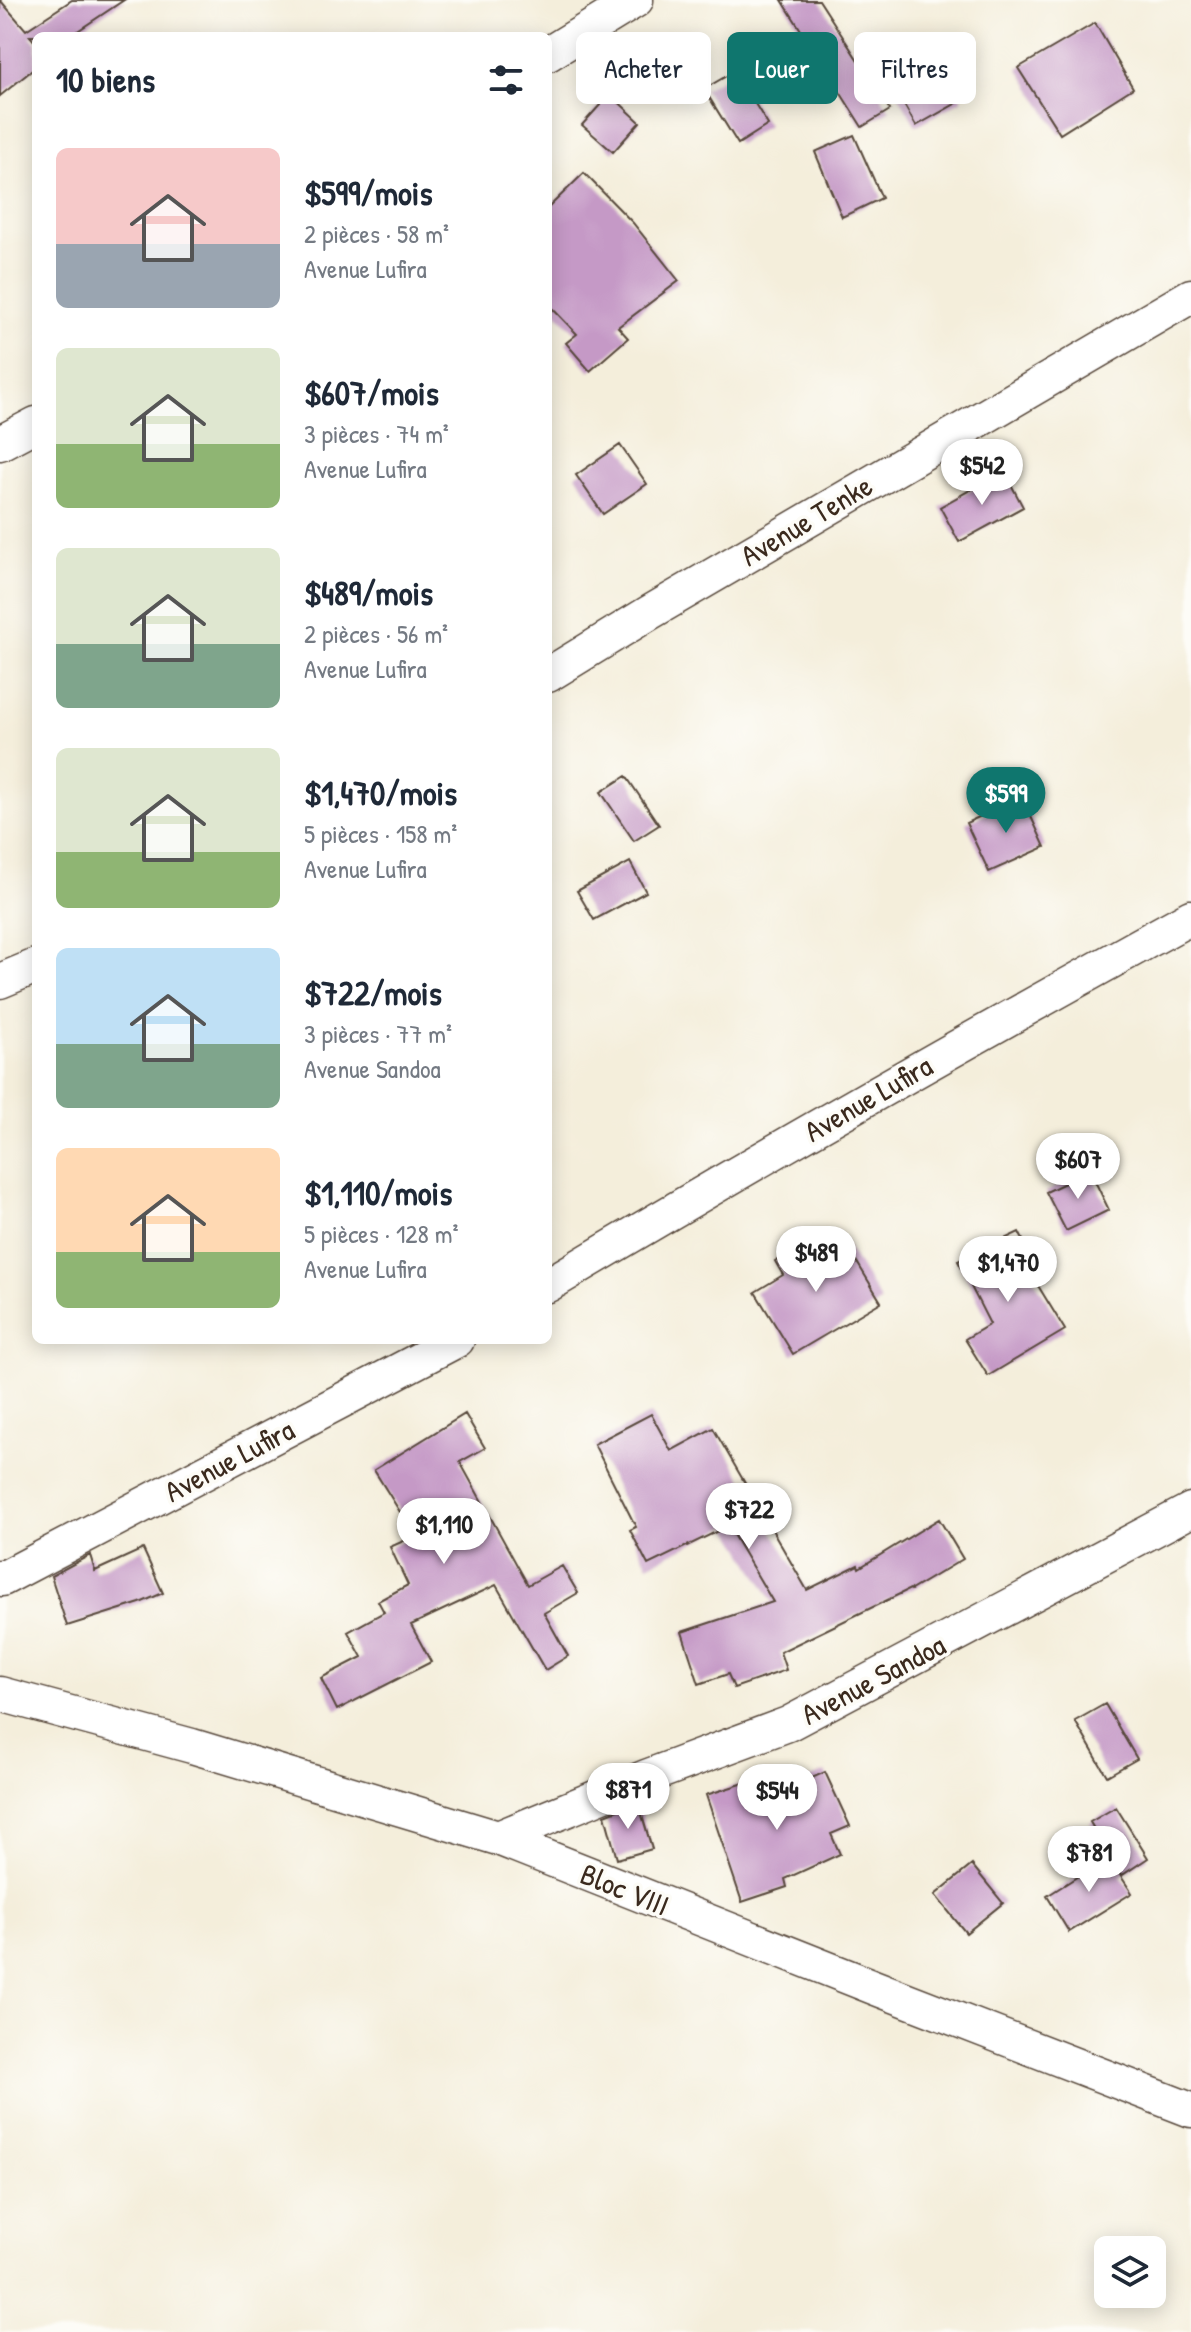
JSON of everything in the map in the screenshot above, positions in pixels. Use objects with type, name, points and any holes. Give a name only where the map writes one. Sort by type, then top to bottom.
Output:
[{"type":"street","points":[[552,52],[636,0]]},
{"type":"street","name":"Avenue Tenke","points":[[552,673],[1191,296]]},
{"type":"street","points":[[0,443],[32,426]]},
{"type":"street","name":"Avenue Lufira","points":[[552,1283],[971,1038],[1191,917]]},
{"type":"street","points":[[0,981],[32,968]]},
{"type":"street","name":"Avenue Lufira","points":[[1,1578],[449,1344]]},
{"type":"street","name":"Avenue Sandoa","points":[[498,1838],[646,1777],[788,1724],[1191,1510]]},
{"type":"street","name":"Bloc VIII","points":[[0,1694],[192,1746],[498,1838],[1191,2110]]},
{"type":"building","points":[[0,0],[26,30],[72,0],[124,0],[76,32],[32,32],[32,70],[0,96]]},
{"type":"building","points":[[782,0],[819,0],[854,54],[854,104],[886,104],[890,110],[862,127],[838,89],[838,32],[802,32]]},
{"type":"building","points":[[1095,23],[1133,88],[1060,134],[1018,68]]},
{"type":"building","points":[[727,76],[727,104],[755,104],[768,125],[738,144],[711,100],[711,85]]},
{"type":"building","points":[[601,104],[621,104],[640,122],[613,152],[582,125]]},
{"type":"building","points":[[904,104],[955,104],[916,126]]},
{"type":"building","points":[[854,135],[882,198],[842,217],[815,152]]},
{"type":"building","points":[[584,173],[633,223],[679,281],[618,327],[628,338],[590,371],[566,343],[577,334],[552,308],[552,204]]},
{"type":"building","points":[[620,445],[647,484],[603,514],[576,475]]},
{"type":"building","points":[[1004,471],[1023,507],[959,542],[940,507]]},
{"type":"building","points":[[626,776],[659,825],[634,841],[601,792]]},
{"type":"building","points":[[1022,797],[1045,847],[989,872],[966,823]]},
{"type":"building","points":[[630,862],[646,892],[594,920],[577,891]]},
{"type":"building","points":[[1090,1171],[1109,1210],[1066,1231],[1046,1192]]},
{"type":"building","points":[[1019,1232],[1034,1262],[1026,1266],[1065,1330],[988,1376],[965,1339],[990,1324],[958,1261]]},
{"type":"building","points":[[843,1239],[881,1302],[793,1354],[755,1292],[783,1275],[775,1261],[806,1243],[814,1256]]},
{"type":"building","points":[[465,1414],[485,1448],[460,1462],[528,1585],[562,1566],[578,1593],[544,1613],[568,1656],[545,1670],[496,1585],[411,1625],[431,1662],[337,1710],[321,1678],[362,1657],[348,1632],[384,1612],[378,1601],[408,1585],[390,1547],[415,1536],[374,1470]]},
{"type":"building","points":[[651,1414],[671,1451],[713,1428],[807,1590],[858,1565],[859,1568],[939,1519],[963,1559],[911,1590],[780,1652],[786,1670],[734,1688],[728,1674],[699,1684],[682,1632],[773,1602],[728,1526],[648,1565],[630,1530],[636,1527],[594,1444]]},
{"type":"building","points":[[143,1549],[163,1593],[67,1626],[51,1576],[90,1555],[95,1571]]},
{"type":"building","points":[[1105,1704],[1137,1759],[1107,1776],[1075,1721]]},
{"type":"building","points":[[825,1772],[850,1826],[831,1834],[840,1854],[785,1879],[787,1887],[742,1902],[706,1795],[751,1781],[759,1802]]},
{"type":"building","points":[[638,1802],[652,1849],[617,1859],[605,1815]]},
{"type":"building","points":[[1116,1807],[1148,1858],[1121,1876],[1090,1822]]},
{"type":"building","points":[[1108,1857],[1132,1893],[1069,1932],[1047,1896]]},
{"type":"building","points":[[972,1865],[1003,1903],[966,1933],[935,1895]]}]
